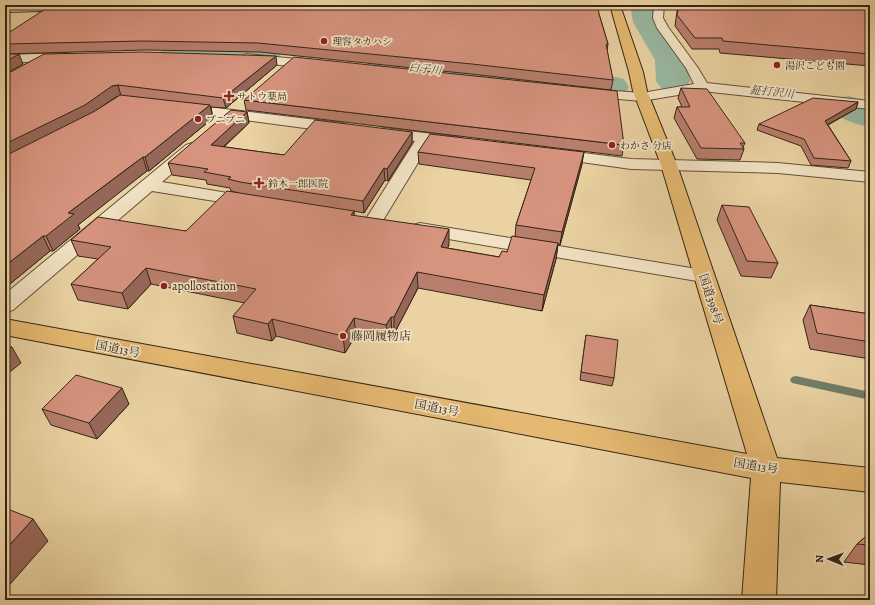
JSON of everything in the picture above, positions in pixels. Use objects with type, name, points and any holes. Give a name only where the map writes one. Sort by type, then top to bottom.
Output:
[{"type":"highway","name":"国道398号","points":[[615,5],[642,97],[669,165],[703,276],[766,469],[760,600]]},
{"type":"highway","name":"国道13号","points":[[5,327],[766,469],[870,480]]},
{"type":"street","points":[[659,5],[658,18],[663,28],[692,68],[702,87]]},
{"type":"street","points":[[5,9],[91,7]]},
{"type":"street","points":[[5,60],[76,57]]},
{"type":"street","points":[[230,57],[260,58],[330,66]]},
{"type":"street","points":[[25,70],[46,58]]},
{"type":"street","points":[[279,72],[291,62]]},
{"type":"street","points":[[574,91],[642,97],[702,87],[870,104]]},
{"type":"street","points":[[168,107],[237,109],[363,130],[471,144]]},
{"type":"street","points":[[5,305],[237,109]]},
{"type":"street","points":[[425,138],[381,223],[703,276]]},
{"type":"street","points":[[540,153],[631,164],[778,168],[870,177]]},
{"type":"street","points":[[148,185],[272,205]]},
{"type":"building","points":[[598,5],[599,14],[608,44],[606,44],[613,80],[472,64],[258,43],[142,41],[5,44],[5,35],[50,6]]},
{"type":"building","points":[[679,5],[870,6],[870,54],[723,41],[722,38],[695,38],[677,15]]},
{"type":"building","points":[[142,52],[276,56],[223,98],[118,85],[112,86],[85,105],[5,144],[5,75],[44,54]]},
{"type":"building","points":[[5,54],[19,54],[5,62]]},
{"type":"building","points":[[294,57],[617,91],[624,145],[244,100]]},
{"type":"building","points":[[681,88],[707,89],[745,143],[740,143],[744,149],[701,148],[677,107],[690,107]]},
{"type":"building","points":[[120,95],[210,105],[145,157],[68,213],[74,214],[5,266],[5,156],[95,111]]},
{"type":"building","points":[[813,98],[858,102],[825,121],[851,161],[814,158],[804,139],[759,124]]},
{"type":"building","points":[[231,110],[247,112],[211,145],[284,155],[315,120],[412,132],[387,169],[384,168],[363,201],[240,182],[228,179],[231,177],[204,172],[208,169],[168,163]]},
{"type":"building","points":[[430,134],[584,152],[562,232],[516,225],[535,168],[418,152]]},
{"type":"building","points":[[227,191],[354,211],[351,215],[449,229],[441,247],[499,257],[502,251],[507,252],[512,236],[558,243],[544,295],[417,272],[394,317],[391,317],[386,325],[354,318],[343,336],[272,319],[268,324],[233,316],[256,289],[146,268],[122,293],[71,284],[111,247],[71,240],[98,217],[186,231]]},
{"type":"building","points":[[722,205],[749,207],[778,263],[747,261]]},
{"type":"building","points":[[810,305],[870,314],[870,342],[817,333]]},
{"type":"building","points":[[586,335],[618,340],[614,378],[581,372]]},
{"type":"building","points":[[5,346],[12,347],[5,353]]},
{"type":"building","points":[[76,375],[122,388],[89,423],[42,409]]},
{"type":"building","points":[[5,508],[33,519],[5,550]]},
{"type":"building","points":[[870,533],[870,545],[857,544]]},
{"type":"waterway","name":"白子川","points":[[644,5],[647,22],[671,60],[673,81]]},
{"type":"waterway","name":"白子川","points":[[5,157],[70,125],[102,106],[168,61],[193,49],[224,47],[267,51]]},
{"type":"waterway","name":"白子川","points":[[383,63],[532,81],[611,87]]},
{"type":"waterway","name":"鉦打沢川","points":[[849,107],[870,116]]},
{"type":"waterway","points":[[796,380],[870,396]]},
{"type":"place","name":"理容タカハシ","points":[[324,41]]},
{"type":"place","name":"湯沢こども園","points":[[777,65]]},
{"type":"place","name":"サトウ薬局","points":[[229,96]]},
{"type":"place","name":"プニプニ","points":[[198,119]]},
{"type":"place","name":"わかさ 分店","points":[[612,145]]},
{"type":"place","name":"鈴木一郎医院","points":[[259,183]]},
{"type":"place","name":"apollostation","points":[[164,286]]},
{"type":"place","name":"藤岡履物店","points":[[343,336]]}]
